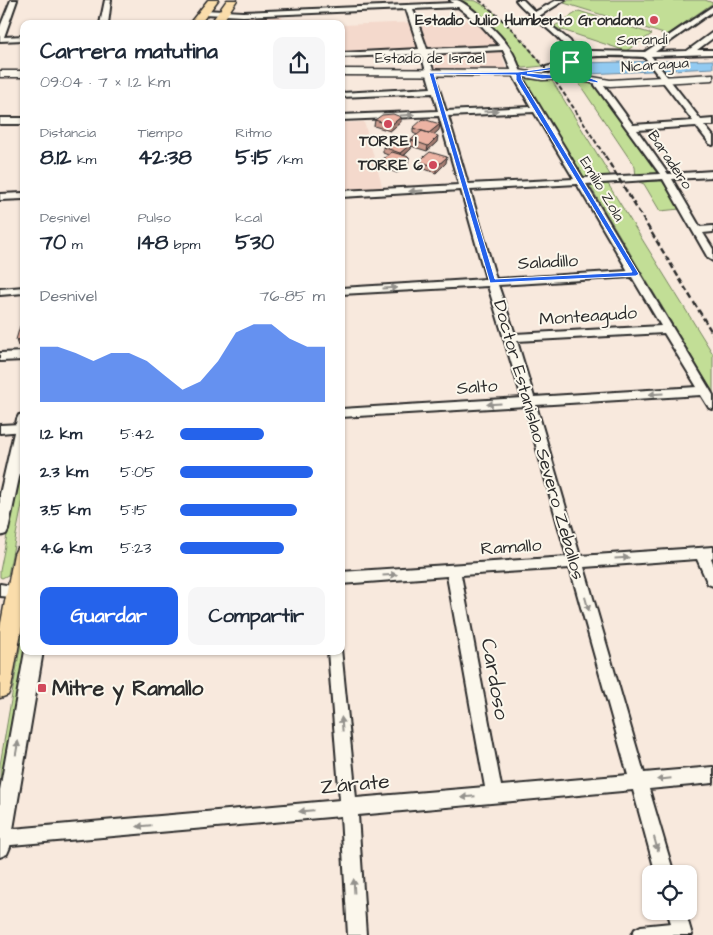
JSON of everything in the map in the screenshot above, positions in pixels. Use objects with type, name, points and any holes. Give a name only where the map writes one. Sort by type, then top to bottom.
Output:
[{"type":"main road","points":[[197,20],[213,0]]},
{"type":"main road","points":[[218,20],[232,0]]},
{"type":"main road","name":"Estado de Israel","points":[[345,72],[518,73],[549,69],[575,74],[597,82]]},
{"type":"main road","name":"Estado de Israel","points":[[518,73],[542,77],[569,76],[597,82]]},
{"type":"main road","points":[[0,74],[20,74]]},
{"type":"main road","name":"Nicaragua","points":[[597,82],[663,77],[713,76]]},
{"type":"main road","points":[[0,688],[14,592],[20,569]]},
{"type":"street","points":[[14,0],[0,38],[20,38]]},
{"type":"street","points":[[105,20],[108,0]]},
{"type":"street","points":[[343,0],[345,9]]},
{"type":"street","points":[[519,0],[526,9],[564,40],[607,54]]},
{"type":"street","points":[[534,16],[562,0]]},
{"type":"street","points":[[204,12],[283,15],[457,2]]},
{"type":"street","name":"Emilio Zola","points":[[457,2],[488,26],[506,48],[518,73],[519,80],[713,405]]},
{"type":"street","name":"Doctor Estanislao Severo Zeballos","points":[[410,7],[444,114],[492,282],[511,338],[662,865]]},
{"type":"street","points":[[690,52],[704,29],[713,8]]},
{"type":"street","points":[[704,29],[648,56],[713,142]]},
{"type":"street","points":[[564,40],[572,58],[571,66],[575,74]]},
{"type":"street","points":[[345,55],[506,48]]},
{"type":"street","name":"Sarandí","points":[[549,69],[561,66],[572,58],[586,53],[648,56],[713,52]]},
{"type":"street","name":"Baradero","points":[[597,82],[667,178],[713,258]]},
{"type":"street","points":[[345,95],[436,90]]},
{"type":"street","points":[[345,118],[538,109]]},
{"type":"street","points":[[0,122],[20,121]]},
{"type":"street","points":[[632,128],[713,122]]},
{"type":"street","points":[[345,194],[667,178],[713,174]]},
{"type":"street","points":[[0,197],[20,196]]},
{"type":"street","points":[[698,230],[713,229]]},
{"type":"street","name":"Saladillo","points":[[345,291],[636,274]]},
{"type":"street","points":[[0,292],[20,290]]},
{"type":"street","name":"Monteagudo","points":[[511,338],[667,329]]},
{"type":"street","points":[[0,357],[20,356]]},
{"type":"street","name":"Salto","points":[[345,414],[704,391]]},
{"type":"street","points":[[0,429],[20,425]]},
{"type":"street","points":[[0,530],[20,438]]},
{"type":"street","points":[[708,552],[713,580]]},
{"type":"street","name":"Ramallo","points":[[345,578],[708,552]]},
{"type":"street","name":"Cardoso","points":[[453,571],[495,795]]},
{"type":"street","points":[[1,843],[33,655]]},
{"type":"street","points":[[335,655],[349,808],[357,935]]},
{"type":"street","name":"Zárate","points":[[1,843],[349,808],[713,775]]},
{"type":"street","points":[[641,935],[682,933],[678,920]]},
{"type":"shaded area","points":[[281,13],[283,20],[237,20],[240,14]]},
{"type":"shaded area","points":[[474,20],[500,47],[506,69],[433,69],[430,49],[345,53],[345,25]]},
{"type":"shaded area","points":[[364,122],[383,189],[345,190],[345,123]]},
{"type":"green space","points":[[457,0],[476,1],[496,14],[513,30],[543,66],[519,67],[500,36]]},
{"type":"green space","name":"Estadio Julio Humberto Grondona","points":[[569,0],[705,0],[713,3],[667,35],[564,3]]},
{"type":"green space","points":[[579,11],[652,34],[626,51],[553,27]]},
{"type":"green space","points":[[551,79],[612,178],[585,179],[525,80]]},
{"type":"green space","points":[[571,80],[587,82],[596,87],[659,176],[636,177],[635,167],[578,82]]},
{"type":"green space","points":[[662,181],[680,209],[660,211],[644,184],[639,182]]},
{"type":"green space","points":[[608,184],[713,354],[713,392],[590,186]]},
{"type":"green space","points":[[20,468],[20,515],[8,575],[0,577]]},
{"type":"green space","points":[[20,648],[20,655],[26,655],[0,813],[0,765]]},
{"type":"water","points":[[713,60],[713,68],[588,74],[579,63]]},
{"type":"building","points":[[393,114],[401,117],[391,125],[375,120],[382,115]]},
{"type":"building","points":[[423,119],[440,124],[429,133],[413,128]]},
{"type":"building","points":[[422,131],[438,136],[428,146],[411,140]]},
{"type":"building","points":[[395,138],[411,144],[400,153],[383,147]]},
{"type":"building","points":[[392,152],[409,157],[398,167],[381,161]]},
{"type":"building","points":[[430,152],[447,157],[436,167],[419,161]]},
{"type":"building","points":[[20,326],[20,340],[16,340]]},
{"type":"railway","points":[[479,0],[499,17],[534,54],[564,94],[606,158]]},
{"type":"railway","points":[[605,156],[713,334]]},
{"type":"place","name":"Estadio Julio Humberto Grondona","points":[[654,20]]},
{"type":"place","name":"TORRE 1","points":[[388,124]]},
{"type":"place","name":"TORRE 6","points":[[433,165]]},
{"type":"place","name":"Mitre y Ramallo","points":[[42,688]]},
{"type":"route","points":[[571,62],[572,58],[565,64],[555,68],[518,73],[431,73],[492,282],[636,274],[519,80],[518,73],[542,77],[569,76],[596,82],[575,74],[572,71],[571,62]]}]
